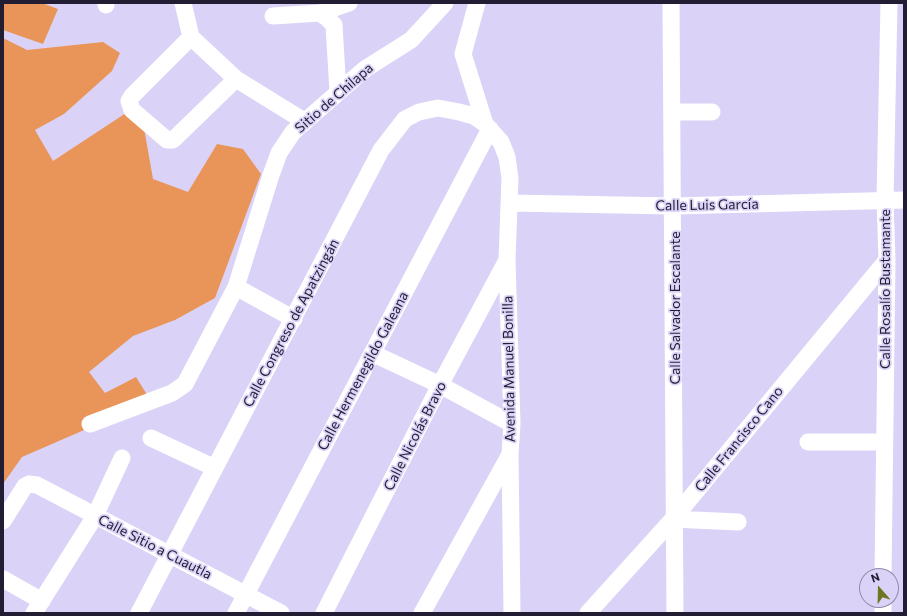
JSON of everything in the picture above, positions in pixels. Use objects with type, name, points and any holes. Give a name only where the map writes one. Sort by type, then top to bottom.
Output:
[{"type":"street","points":[[183,3],[191,37],[236,79],[304,121]]},
{"type":"street","points":[[273,16],[320,13],[349,3]]},
{"type":"street","name":"Sitio de Chilapa","points":[[90,424],[180,388],[189,379],[236,287],[279,153],[293,132],[365,68],[411,40],[445,3]]},
{"type":"street","name":"Avenida Manuel Bonilla","points":[[477,3],[463,54],[488,126],[500,142],[507,157],[510,203],[507,260],[512,424],[510,454],[512,613]]},
{"type":"street","name":"Calle Salvador Escalante","points":[[671,3],[676,469],[673,519],[675,613]]},
{"type":"street","name":"Calle Rosalío Bustamante","points":[[883,568],[887,260],[885,200],[889,3]]},
{"type":"street","points":[[320,13],[328,18],[334,25],[338,92]]},
{"type":"street","points":[[191,37],[132,96],[129,101],[132,110],[167,140],[173,140],[236,79]]},
{"type":"street","name":"Calle Congreso de Apatzingán","points":[[139,613],[382,150],[405,119],[419,112],[438,108],[459,112],[474,116],[488,126]]},
{"type":"street","points":[[673,112],[712,112]]},
{"type":"street","name":"Calle Hermenegildo Galeana","points":[[236,613],[372,353],[488,126]]},
{"type":"street","name":"Calle Luis García","points":[[510,203],[674,206],[904,200]]},
{"type":"street","name":"Calle Nicolás Bravo","points":[[324,613],[440,385],[507,260]]},
{"type":"street","name":"Calle Francisco Cano","points":[[588,613],[673,519],[887,260]]},
{"type":"street","points":[[236,287],[294,319]]},
{"type":"street","points":[[372,353],[440,385],[512,424]]},
{"type":"street","points":[[151,438],[215,468]]},
{"type":"street","points":[[808,442],[884,442]]},
{"type":"street","points":[[422,613],[510,454]]},
{"type":"street","points":[[3,579],[38,607],[95,516],[122,458]]},
{"type":"street","name":"Calle Sitio a Cuautla","points":[[3,521],[22,490],[29,484],[37,485],[281,613]]},
{"type":"street","points":[[673,519],[738,522]]},
{"type":"shaded area","points":[[3,3],[42,3],[58,9],[43,44],[3,30]]},
{"type":"shaded area","points":[[3,38],[27,50],[103,42],[120,53],[112,71],[64,114],[35,130],[53,161],[126,113],[144,128],[153,179],[188,192],[217,144],[243,149],[261,174],[215,298],[175,320],[133,336],[89,372],[105,393],[136,377],[151,401],[22,457],[3,484]]}]
